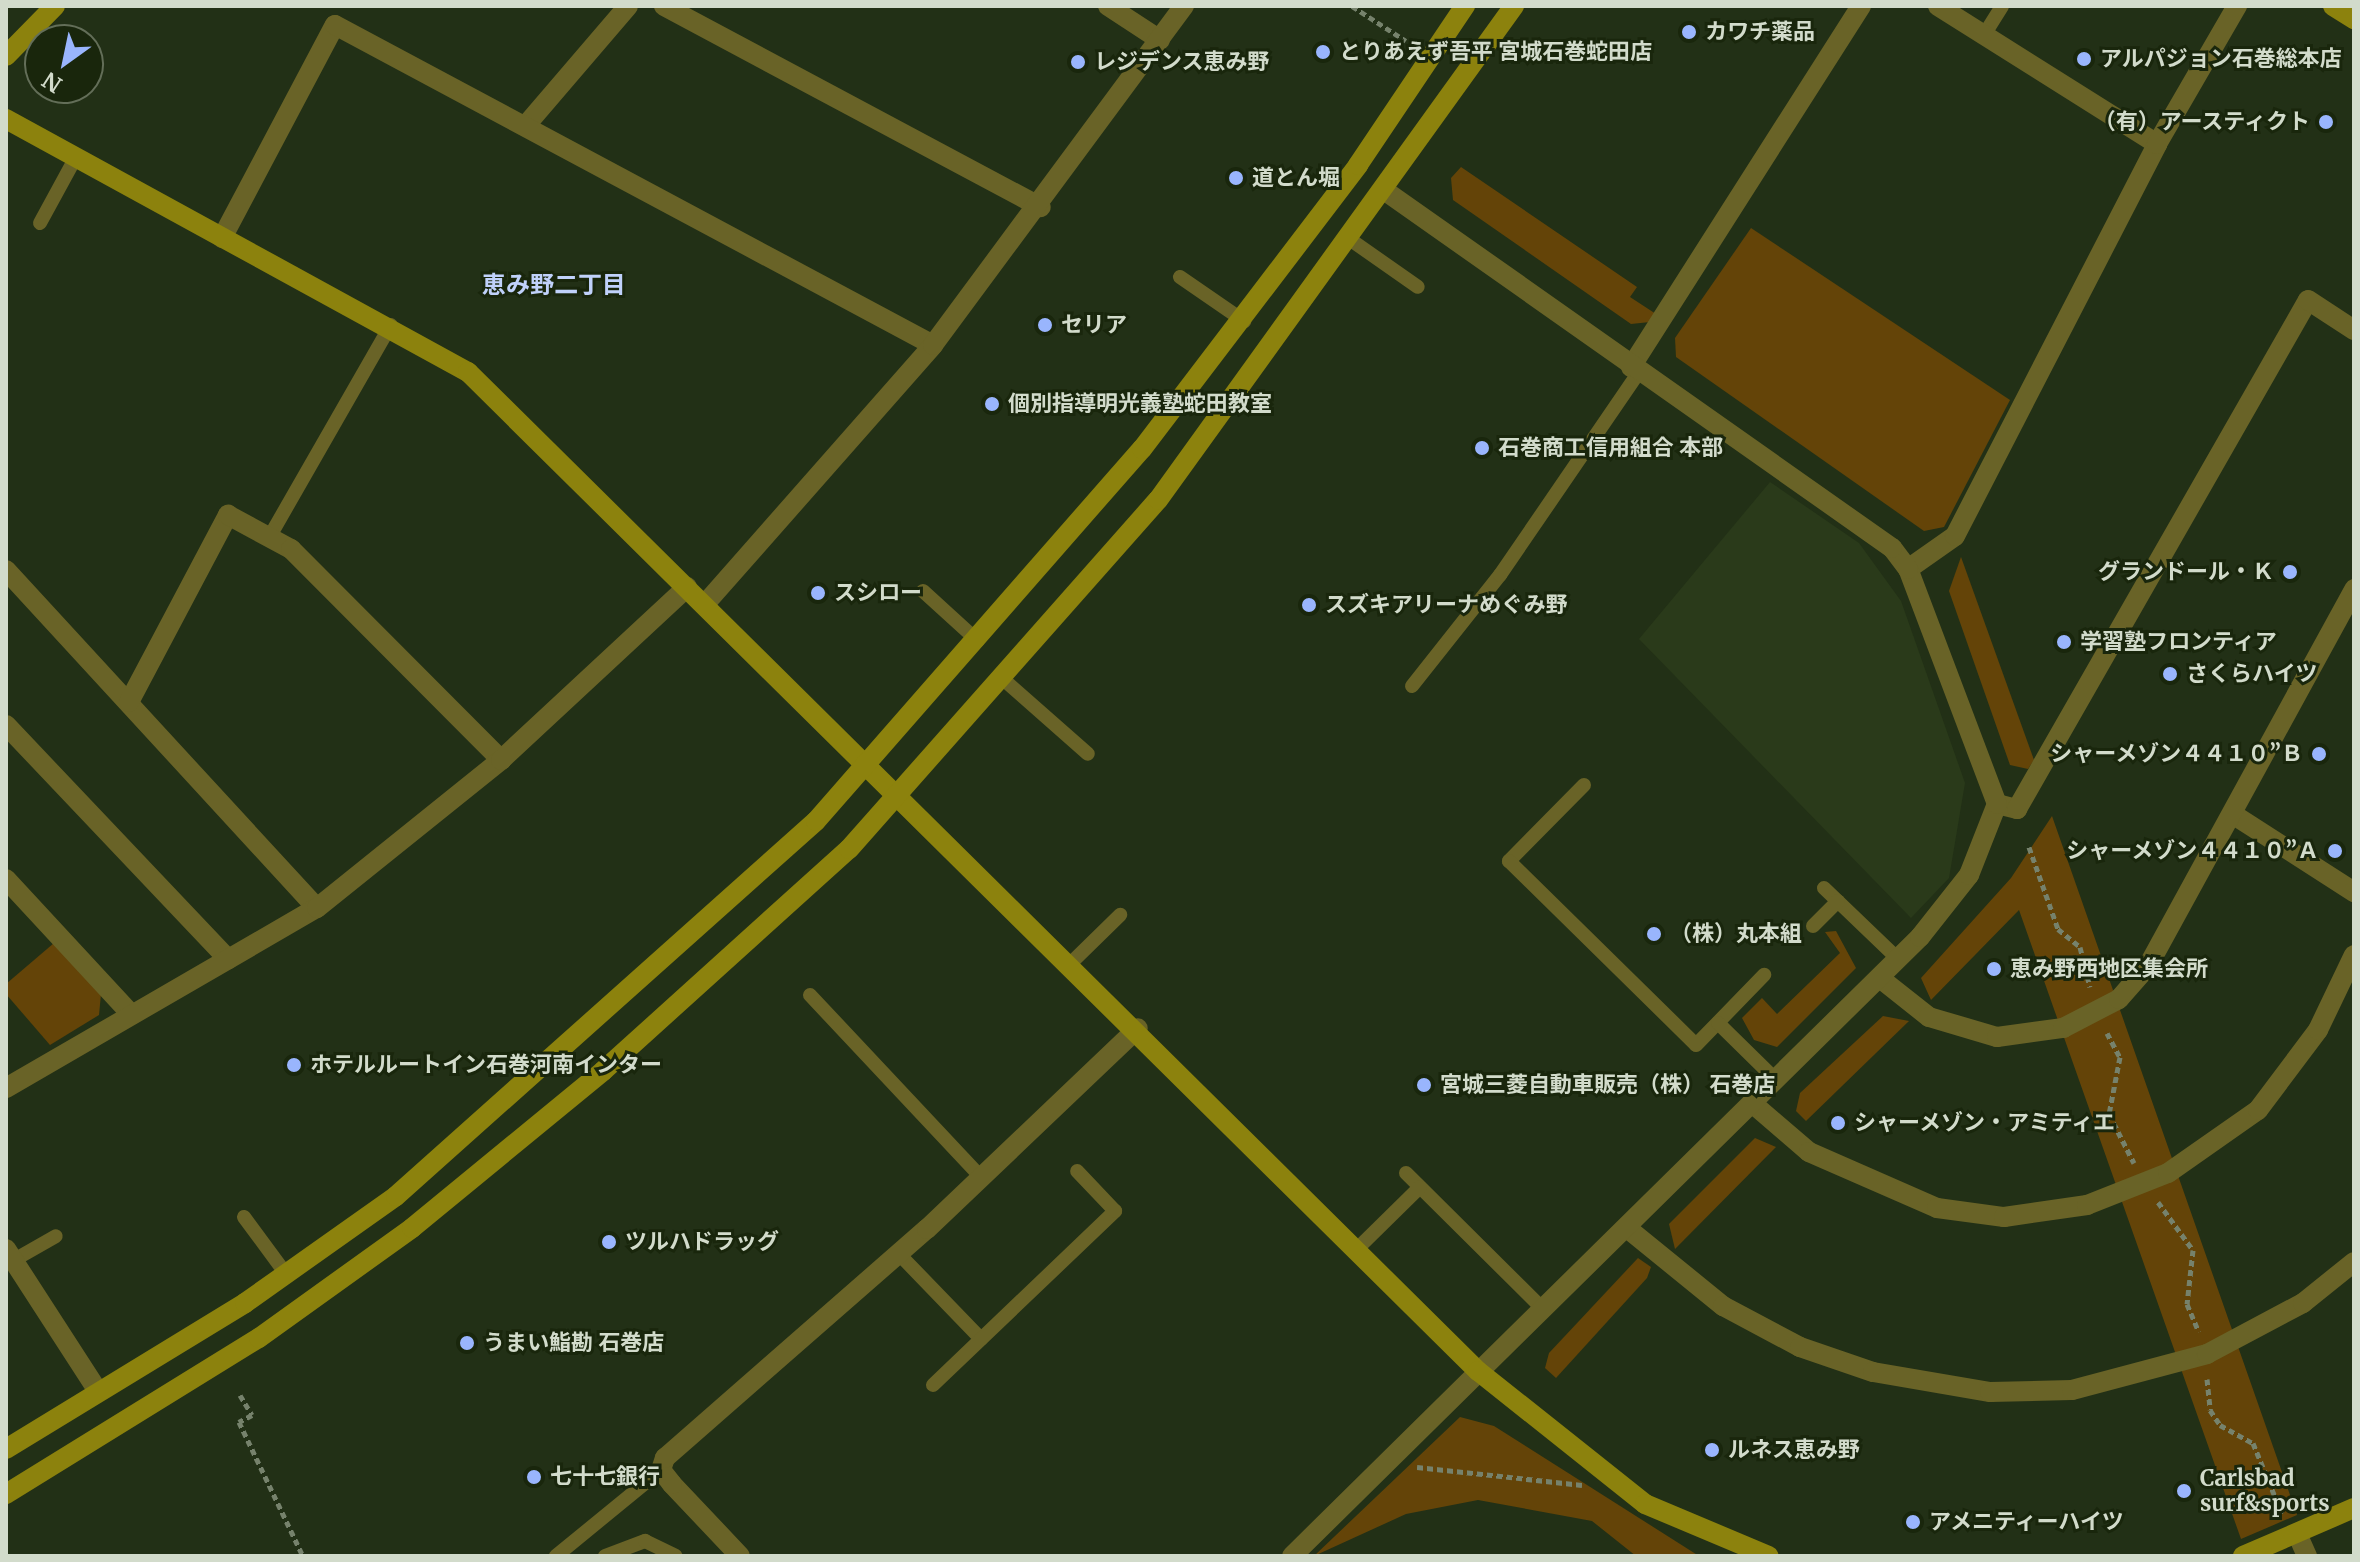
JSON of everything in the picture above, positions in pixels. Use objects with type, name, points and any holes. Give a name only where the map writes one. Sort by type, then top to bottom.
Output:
[{"type":"street","points":[[6,56],[55,6]]},
{"type":"street","points":[[527,124],[628,6]]},
{"type":"street","points":[[664,6],[1041,207]]},
{"type":"street","points":[[1108,6],[1160,40]]},
{"type":"street","points":[[705,604],[933,345],[1041,207],[1184,6]]},
{"type":"street","points":[[6,1449],[286,1274],[396,1196],[804,831],[978,641],[1244,321],[1465,6]]},
{"type":"street","points":[[6,1494],[259,1338],[412,1228],[758,936],[899,797],[1158,500],[1514,6]]},
{"type":"street","points":[[1635,370],[1861,6]]},
{"type":"street","points":[[1938,6],[2157,144]]},
{"type":"street","points":[[1908,569],[1955,536],[2157,144],[2237,6]]},
{"type":"street","points":[[2333,6],[2354,19]]},
{"type":"street","points":[[222,238],[335,25],[527,124],[933,345]]},
{"type":"street","points":[[6,119],[222,238],[391,325],[502,402],[899,797],[1138,1028],[1478,1371],[1645,1504],[1769,1556]]},
{"type":"street","points":[[1292,1556],[1899,960],[1969,875],[1997,804],[1908,569],[1866,528],[1635,370],[1384,190]]},
{"type":"street","points":[[1997,804],[2017,809],[2308,300],[2354,330]]},
{"type":"street","points":[[129,702],[228,515],[291,549],[501,760]]},
{"type":"street","points":[[6,570],[317,908]]},
{"type":"street","points":[[6,1088],[317,908],[501,760],[687,587]]},
{"type":"street","points":[[1881,979],[1929,1017],[1973,1034],[2024,1036],[2080,1021],[2143,973],[2234,815],[2354,589]]},
{"type":"street","points":[[6,725],[228,959]]},
{"type":"street","points":[[2234,815],[2354,892]]},
{"type":"street","points":[[6,879],[132,1015]]},
{"type":"street","points":[[1752,1103],[1809,1152],[1937,1208],[2004,1217],[2087,1205],[2180,1167],[2258,1110],[2318,1030],[2354,955]]},
{"type":"street","points":[[740,1556],[661,1470],[665,1458],[899,1254],[1138,1028]]},
{"type":"street","points":[[1627,1228],[1723,1306],[1800,1347],[1873,1372],[1990,1392],[2072,1390],[2183,1363],[2274,1321],[2354,1262]]},
{"type":"street","points":[[10,1254],[98,1391]]},
{"type":"street","points":[[2243,1556],[2303,1547],[2354,1508]]},
{"type":"lane","points":[[1984,35],[2002,6]]},
{"type":"lane","points":[[40,223],[76,157]]},
{"type":"lane","points":[[1348,238],[1418,287]]},
{"type":"lane","points":[[1180,277],[1244,321]]},
{"type":"lane","points":[[270,536],[391,325]]},
{"type":"lane","points":[[1412,686],[1500,575],[1635,370]]},
{"type":"lane","points":[[923,591],[978,641]]},
{"type":"lane","points":[[1003,679],[1088,754]]},
{"type":"lane","points":[[1584,785],[1509,861],[1696,1045],[1764,975]]},
{"type":"lane","points":[[1824,888],[1899,960]]},
{"type":"lane","points":[[1813,926],[1838,901]]},
{"type":"lane","points":[[1071,963],[1120,915]]},
{"type":"lane","points":[[810,995],[982,1178]]},
{"type":"lane","points":[[1718,1023],[1776,1080]]},
{"type":"lane","points":[[933,1385],[1115,1211],[1077,1171]]},
{"type":"lane","points":[[1406,1173],[1543,1309]]},
{"type":"lane","points":[[1357,1249],[1420,1187]]},
{"type":"lane","points":[[244,1217],[286,1274]]},
{"type":"lane","points":[[10,1254],[56,1236]]},
{"type":"lane","points":[[899,1254],[981,1339]]},
{"type":"lane","points":[[556,1556],[661,1470]]},
{"type":"lane","points":[[605,1556],[645,1541],[676,1556]]},
{"type":"path","points":[[1352,6],[1406,41]]},
{"type":"path","points":[[240,1395],[252,1415],[239,1422],[303,1556]]},
{"type":"path","points":[[1408,1466],[1586,1486]]},
{"type":"shaded area","points":[[1461,167],[1637,287],[1630,297],[1656,314],[1650,322],[1631,324],[1453,200],[1451,178]]},
{"type":"shaded area","points":[[1751,228],[2010,400],[1944,527],[1924,531],[1676,357],[1675,338]]},
{"type":"shaded area","points":[[1770,482],[1859,543],[1901,601],[1965,783],[1949,878],[1911,918],[1639,639]]},
{"type":"shaded area","points":[[1961,557],[2034,760],[2028,769],[2010,765],[1949,591]]},
{"type":"shaded area","points":[[2052,816],[2297,1515],[2241,1539],[2019,910],[1931,1000],[1921,978],[2011,878]]},
{"type":"shaded area","points":[[1836,931],[1856,968],[1777,1047],[1754,1040],[1742,1018],[1762,998],[1777,1014],[1840,953],[1825,932]]},
{"type":"shaded area","points":[[54,943],[101,994],[99,1015],[50,1045],[6,994],[6,984]]},
{"type":"shaded area","points":[[1883,1016],[1909,1021],[1806,1121],[1796,1111],[1800,1093]]},
{"type":"shaded area","points":[[1755,1138],[1776,1147],[1675,1249],[1669,1224]]},
{"type":"shaded area","points":[[1638,1258],[1651,1267],[1647,1278],[1556,1378],[1545,1368],[1549,1353]]},
{"type":"shaded area","points":[[1460,1417],[1494,1426],[1699,1556],[1636,1556],[1592,1521],[1478,1500],[1406,1514],[1314,1556]]},
{"type":"place","name":"カワチ薬品","points":[[1689,32]]},
{"type":"place","name":"とりあえず吾平 宮城石巻蛇田店","points":[[1323,52]]},
{"type":"place","name":"アルパジョン石巻総本店","points":[[2084,59]]},
{"type":"place","name":"レジデンス恵み野","points":[[1078,62]]},
{"type":"place","name":"（有）アースティクト","points":[[2326,122]]},
{"type":"place","name":"道とん堀","points":[[1236,178]]},
{"type":"place","name":"セリア","points":[[1045,325]]},
{"type":"place","name":"個別指導明光義塾蛇田教室","points":[[992,404]]},
{"type":"place","name":"石巻商工信用組合 本部","points":[[1482,448]]},
{"type":"place","name":"グランドール・Ｋ","points":[[2290,572]]},
{"type":"place","name":"スシロー","points":[[818,593]]},
{"type":"place","name":"スズキアリーナめぐみ野","points":[[1309,605]]},
{"type":"place","name":"学習塾フロンティア","points":[[2064,642]]},
{"type":"place","name":"さくらハイツ","points":[[2170,674]]},
{"type":"place","name":"シャーメゾン４４１０”Ｂ","points":[[2319,754]]},
{"type":"place","name":"シャーメゾン４４１０”Ａ","points":[[2335,851]]},
{"type":"place","name":"（株）丸本組","points":[[1654,934]]},
{"type":"place","name":"恵み野西地区集会所","points":[[1994,969]]},
{"type":"place","name":"ホテルルートイン石巻河南インター","points":[[294,1065]]},
{"type":"place","name":"宮城三菱自動車販売（株） 石巻店","points":[[1424,1085]]},
{"type":"place","name":"シャーメゾン・アミティエ","points":[[1838,1123]]},
{"type":"place","name":"ツルハドラッグ","points":[[609,1242]]},
{"type":"place","name":"うまい鮨勘 石巻店","points":[[467,1343]]},
{"type":"place","name":"ルネス恵み野","points":[[1712,1450]]},
{"type":"place","name":"七十七銀行","points":[[534,1477]]},
{"type":"place","name":"Carlsbad surf&sports","points":[[2184,1491]]},
{"type":"place","name":"アメニティーハイツ","points":[[1913,1522]]},
{"type":"district","name":"恵み野二丁目","points":[[554,285]]}]
